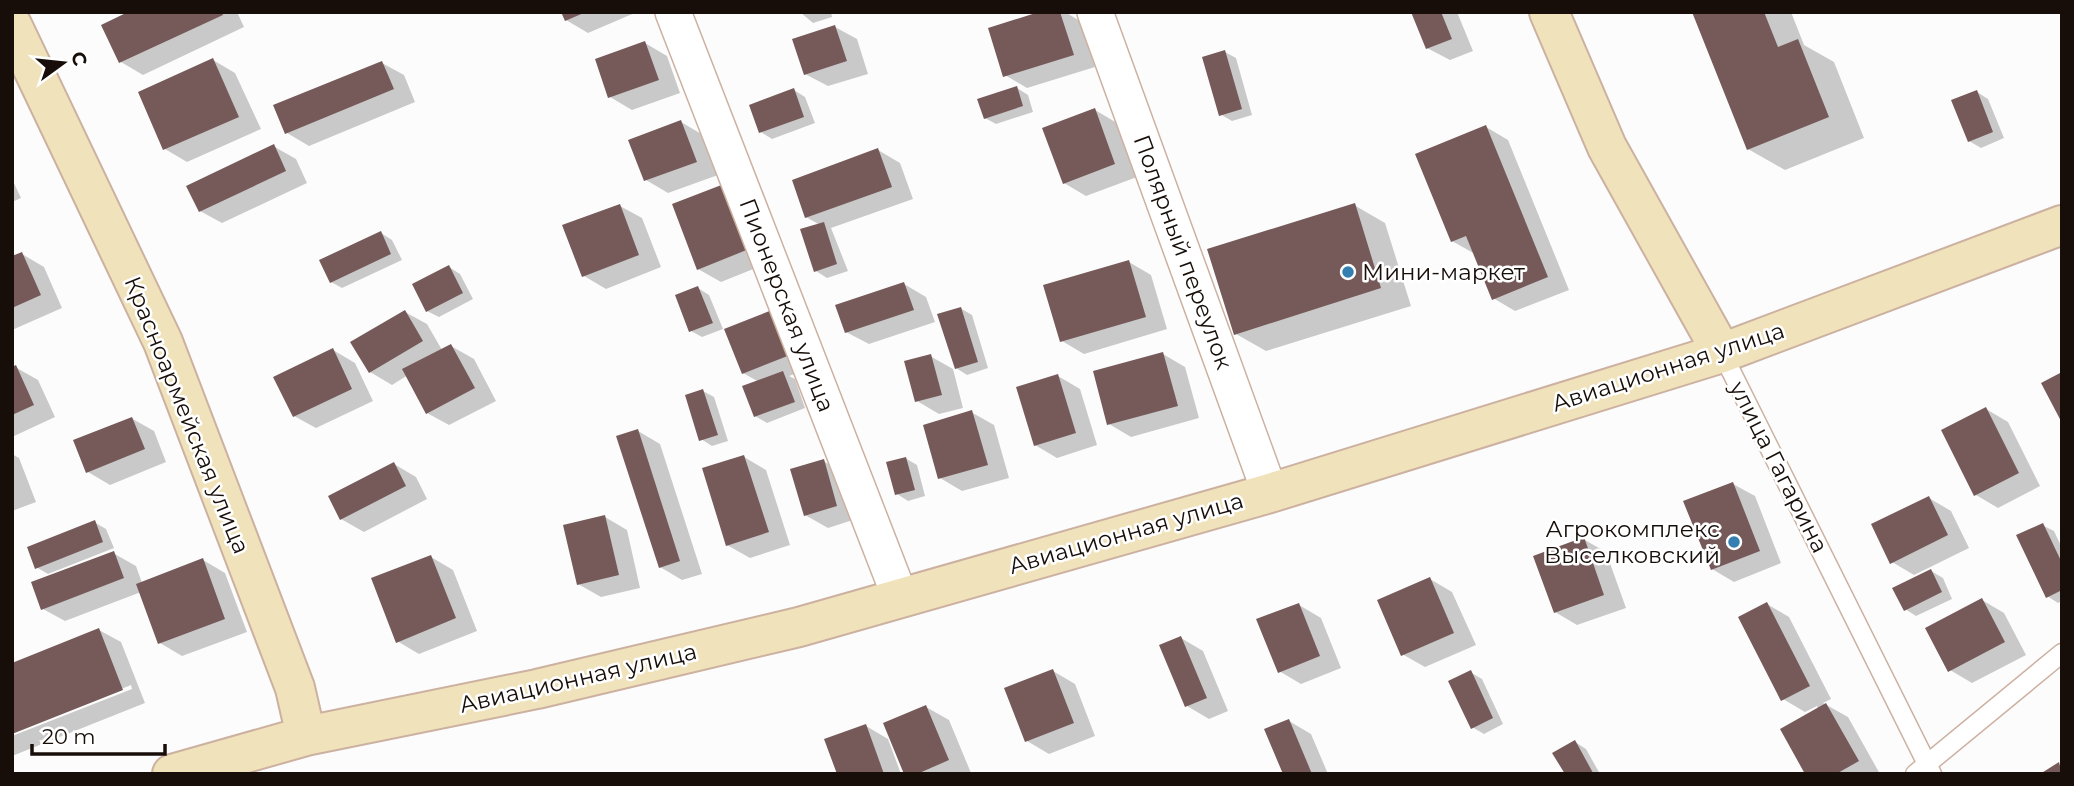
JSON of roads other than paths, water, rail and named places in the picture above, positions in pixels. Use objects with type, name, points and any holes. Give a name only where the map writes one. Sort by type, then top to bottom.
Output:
[{"type":"main road","name":"улица Гагарина","points":[[1549,12],[1607,147],[1722,353]]},
{"type":"main road","name":"Красноармейская улица","points":[[12,25],[163,342],[295,688],[306,736]]},
{"type":"main road","name":"Авиационная улица","points":[[172,774],[271,760],[306,736],[550,685],[799,627],[1270,493],[1722,353],[2062,225]]},
{"type":"street","name":"Пионерская улица","points":[[673,12],[900,597]]},
{"type":"street","name":"Полярный переулок","points":[[1095,12],[1270,493]]},
{"type":"lane","name":"улица Гагарина","points":[[1722,353],[1925,770]]},
{"type":"lane","points":[[1925,770],[2062,653]]},
{"type":"place","name":"Мини-маркет","points":[[1348,272]]},
{"type":"place","name":"Агрокомплекс Выселковский","points":[[1734,542]]}]
